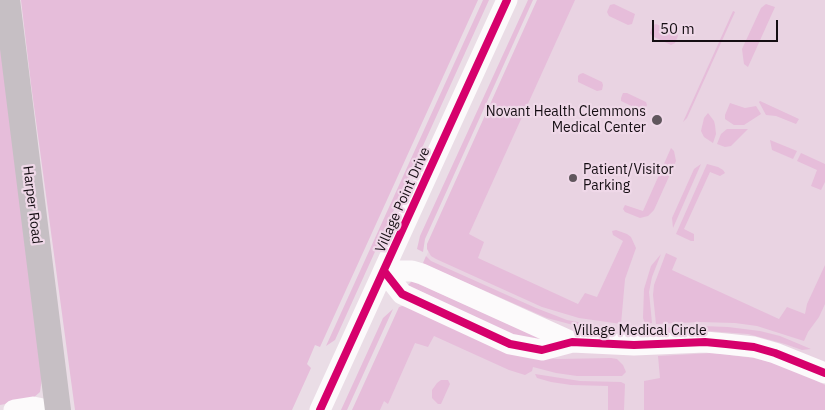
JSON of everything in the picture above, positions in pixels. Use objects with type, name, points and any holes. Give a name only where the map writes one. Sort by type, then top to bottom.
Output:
[{"type":"main road","name":"Harper Road","points":[[7,0],[58,410]]},
{"type":"street","name":"Village Point Drive","points":[[320,410],[507,0]]},
{"type":"street","name":"Village Medical Circle","points":[[384,271],[402,294],[510,344],[542,350],[572,342],[634,345],[705,342],[742,345],[775,353],[825,373]]},
{"type":"street","name":"Village Medical Circle","points":[[384,271],[412,271],[422,274],[572,342]]},
{"type":"street","points":[[14,410],[33,407],[48,410]]},
{"type":"shaded area","points":[[21,0],[478,0],[320,347],[315,345],[307,364],[311,368],[292,410],[75,410]]},
{"type":"shaded area","points":[[483,0],[489,0],[335,340],[326,346]]},
{"type":"shaded area","points":[[528,0],[533,0],[425,239],[423,252],[417,249],[420,236]]},
{"type":"shaded area","points":[[537,0],[575,0],[469,234],[484,242],[478,258],[578,304],[585,293],[597,297],[623,241],[613,235],[612,231],[616,230],[627,234],[631,237],[636,248],[625,279],[621,324],[579,318],[542,307],[436,259],[431,256],[427,249],[427,244]]},
{"type":"shaded area","name":"Novant Health Clemmons Medical Center","points":[[544,0],[825,0],[825,410],[357,410]]},
{"type":"shaded area","points":[[614,4],[635,14],[632,24],[628,25],[609,16],[607,12],[610,5]]},
{"type":"shaded area","points":[[766,4],[775,7],[748,67],[744,64],[742,49],[761,8]]},
{"type":"shaded area","points":[[733,11],[735,12],[687,118],[683,122]]},
{"type":"shaded area","points":[[656,24],[677,33],[678,36],[675,43],[671,45],[652,36],[650,33],[653,25]]},
{"type":"shaded area","points":[[0,35],[42,378],[40,392],[32,399],[0,405]]},
{"type":"shaded area","points":[[583,73],[602,82],[602,90],[597,91],[578,82],[578,76]]},
{"type":"shaded area","points":[[623,93],[646,102],[645,109],[640,110],[621,101]]},
{"type":"shaded area","points":[[760,101],[799,119],[796,124],[776,116],[766,115]]},
{"type":"shaded area","points":[[730,103],[745,108],[756,106],[761,114],[744,125],[734,125],[725,119]]},
{"type":"shaded area","points":[[708,113],[715,125],[716,134],[713,143],[704,137],[701,131],[704,118]]},
{"type":"shaded area","points":[[727,129],[748,129],[731,146],[725,147],[717,144],[721,134]]},
{"type":"shaded area","points":[[770,140],[797,151],[793,159],[772,150]]},
{"type":"shaded area","points":[[671,148],[674,151],[676,161],[654,210],[648,216],[640,218],[625,212],[623,209],[625,205],[643,211]]},
{"type":"shaded area","points":[[801,153],[825,164],[825,182],[821,190],[811,186],[817,170],[797,161]]},
{"type":"shaded area","points":[[701,164],[673,228],[672,218],[694,169]]},
{"type":"shaded area","points":[[707,164],[718,167],[725,173],[720,176],[710,172],[684,229],[694,234],[694,241],[691,241],[676,234]]},
{"type":"shaded area","points":[[666,253],[677,258],[672,270],[779,319],[787,307],[805,314],[807,304],[825,265],[825,304],[804,341],[757,326],[735,323],[656,324],[653,295],[654,285]]},
{"type":"shaded area","points":[[661,254],[652,277],[649,292],[652,323],[645,324],[643,318],[644,289],[651,266]]},
{"type":"shaded area","points":[[426,256],[431,261],[567,320],[617,329],[611,332],[592,330],[547,318],[426,265],[423,263]]},
{"type":"shaded area","points":[[412,281],[544,340],[521,337],[499,330],[408,285]]},
{"type":"shaded area","points":[[399,307],[409,307],[537,357],[617,359],[623,365],[626,372],[622,376],[577,376],[533,367],[532,371],[525,375],[509,370],[434,336],[428,347],[415,343],[388,404],[384,401],[380,410],[352,410]]},
{"type":"shaded area","points":[[393,309],[347,410],[341,410],[383,318]]},
{"type":"shaded area","points":[[702,326],[760,331],[780,336],[811,349],[802,350],[748,334],[707,331],[658,333],[657,328]]},
{"type":"shaded area","points":[[713,353],[770,362],[801,373],[825,385],[825,410],[644,410],[644,381],[660,378],[658,356]]},
{"type":"shaded area","points":[[535,374],[580,381],[621,382],[625,384],[624,410],[608,410],[608,386],[571,385],[551,382],[537,378]]},
{"type":"shaded area","points":[[441,380],[448,380],[450,384],[441,404],[438,404],[432,398],[432,390]]},
{"type":"cycle path","points":[[320,410],[507,0]]},
{"type":"cycle path","points":[[384,271],[402,294],[510,344],[542,350],[572,342],[634,345],[705,342],[754,347],[775,353],[825,373]]},
{"type":"place","name":"Novant Health Clemmons Medical Center","points":[[657,120]]},
{"type":"place","name":"Patient/Visitor Parking","points":[[573,178]]}]
